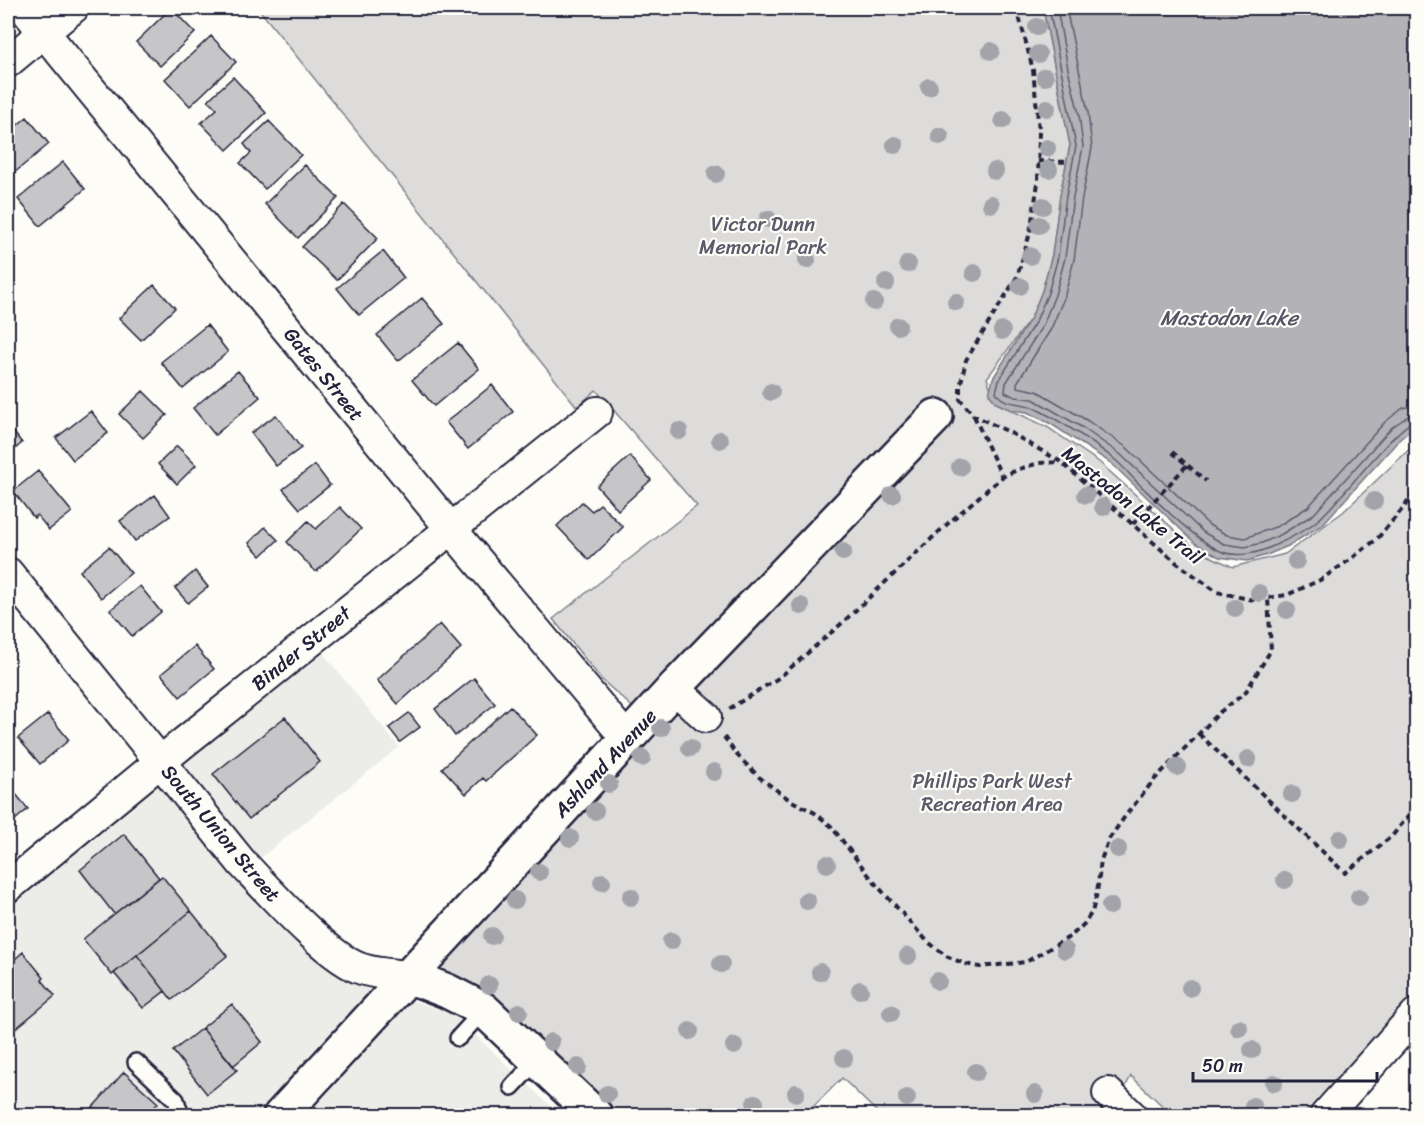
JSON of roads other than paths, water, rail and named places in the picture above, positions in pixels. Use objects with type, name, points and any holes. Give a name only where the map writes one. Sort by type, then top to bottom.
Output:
[{"type":"street","name":"Gates Street","points":[[24,8],[627,739]]},
{"type":"street","points":[[8,62],[73,8]]},
{"type":"street","name":"Binder Street","points":[[8,887],[160,762],[597,412]]},
{"type":"street","name":"Ashland Avenue","points":[[280,1116],[674,688],[936,416]]},
{"type":"street","name":"South Union Street","points":[[8,573],[242,863],[278,901],[336,955],[361,969],[408,976],[447,991],[484,1010],[596,1116]]},
{"type":"street","points":[[674,688],[708,716]]},
{"type":"street","points":[[1325,1116],[1416,1014]]},
{"type":"street","points":[[1108,1093],[1132,1116]]},
{"type":"lane","points":[[458,1038],[484,1010]]},
{"type":"lane","points":[[512,1087],[537,1060]]},
{"type":"lane","points":[[136,1062],[176,1100],[181,1116]]},
{"type":"water","name":"Mastodon Lake","points":[[1043,8],[1416,8],[1416,426],[1400,439],[1322,525],[1288,546],[1247,561],[1219,557],[1195,543],[1111,463],[1051,424],[1027,412],[1012,410],[996,403],[989,394],[993,378],[1031,318],[1042,291],[1052,255],[1070,145]]},
{"type":"park label","name":"Victor Dunn Memorial Park","points":[[763,236]]},
{"type":"park label","name":"Phillips Park West Recreation Area","points":[[992,792]]}]
